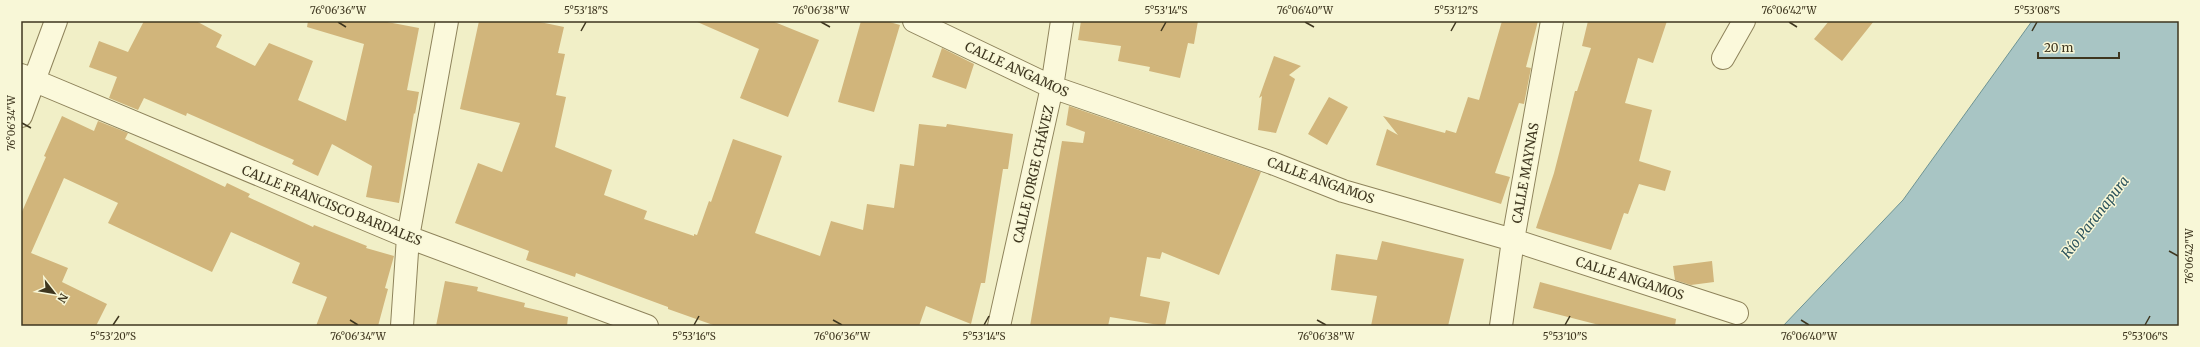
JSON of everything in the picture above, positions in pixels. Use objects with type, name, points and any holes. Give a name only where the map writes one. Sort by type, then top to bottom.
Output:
[{"type":"street","points":[[21,116],[27,78],[56,21]]},
{"type":"street","points":[[402,326],[408,237],[447,21]]},
{"type":"street","name":"CALLE ANGAMOS","points":[[914,21],[1052,88],[1272,163],[1343,191],[1513,240],[1737,313]]},
{"type":"street","name":"CALLE JORGE CHÁVEZ","points":[[999,326],[1052,88],[1062,21]]},
{"type":"street","name":"CALLE MAYNAS","points":[[1501,326],[1513,240],[1552,21]]},
{"type":"street","points":[[1723,58],[1744,21]]},
{"type":"street","name":"CALLE FRANCISCO BARDALES","points":[[27,78],[408,237],[647,326]]},
{"type":"water","name":"Río Paranapura","points":[[2032,21],[2179,21],[2179,326],[1783,326],[1903,200]]},
{"type":"building","points":[[144,21],[196,21],[222,35],[216,47],[255,66],[269,43],[313,61],[298,100],[346,121],[364,44],[307,27],[308,21],[382,21],[419,28],[407,90],[419,92],[399,203],[366,197],[372,166],[332,144],[318,176],[292,164],[294,160],[187,113],[186,116],[144,98],[138,110],[109,98],[117,77],[89,67],[99,41],[128,52]]},
{"type":"building","points":[[479,21],[535,21],[564,27],[558,53],[565,54],[556,95],[566,97],[555,147],[612,170],[604,195],[647,211],[644,219],[694,236],[694,234],[697,235],[709,201],[711,202],[733,139],[782,156],[755,233],[820,256],[831,221],[863,230],[867,204],[894,208],[900,164],[914,166],[919,124],[946,127],[947,124],[1013,134],[1008,169],[1003,169],[985,283],[981,283],[971,324],[926,306],[919,326],[716,326],[576,273],[575,277],[526,260],[529,251],[455,223],[478,163],[502,172],[520,123],[460,109]]},
{"type":"building","points":[[695,21],[772,21],[819,40],[788,117],[740,98],[759,49]]},
{"type":"building","points":[[861,21],[886,21],[900,25],[874,112],[838,102]]},
{"type":"building","points":[[1081,21],[1198,21],[1194,44],[1188,43],[1180,78],[1149,71],[1150,67],[1118,61],[1121,46],[1078,40]]},
{"type":"building","points":[[1502,21],[1538,21],[1526,67],[1531,68],[1524,104],[1519,103],[1495,173],[1510,177],[1501,204],[1376,165],[1387,129],[1398,135],[1383,116],[1445,133],[1446,130],[1456,133],[1468,97],[1479,100]]},
{"type":"building","points":[[1588,21],[1667,21],[1653,63],[1638,58],[1625,103],[1652,110],[1639,161],[1671,171],[1665,191],[1639,184],[1628,214],[1624,213],[1611,250],[1536,228],[1554,173],[1575,91],[1577,91],[1591,48],[1582,46]]},
{"type":"building","points":[[1829,21],[1874,21],[1842,61],[1814,39]]},
{"type":"building","points":[[942,48],[974,64],[966,89],[932,77]]},
{"type":"building","points":[[1274,56],[1301,66],[1289,75],[1295,79],[1276,133],[1258,130],[1262,96],[1259,98]]},
{"type":"building","points":[[1329,97],[1348,107],[1327,145],[1308,134]]},
{"type":"building","points":[[1069,106],[1261,172],[1219,275],[1162,252],[1160,259],[1147,257],[1140,296],[1170,302],[1165,326],[1110,317],[1108,326],[1030,326],[1062,141],[1083,143],[1085,132],[1066,125]]},
{"type":"building","points":[[62,116],[94,131],[98,121],[128,133],[125,139],[225,187],[227,183],[250,194],[248,197],[313,227],[314,225],[367,246],[366,248],[394,256],[385,288],[388,289],[378,326],[316,326],[327,297],[292,283],[300,263],[231,232],[212,272],[108,223],[118,203],[64,178],[31,253],[68,268],[62,282],[107,304],[96,326],[21,326],[21,214]]},
{"type":"building","points":[[1382,241],[1464,259],[1448,326],[1371,326],[1377,296],[1331,290],[1336,254],[1377,260]]},
{"type":"building","points":[[1712,261],[1714,282],[1691,285],[1675,280],[1673,266]]},
{"type":"building","points":[[445,281],[478,287],[477,291],[525,303],[524,307],[568,317],[567,326],[436,326]]},
{"type":"building","points":[[1540,282],[1676,319],[1675,326],[1603,326],[1533,308]]}]
